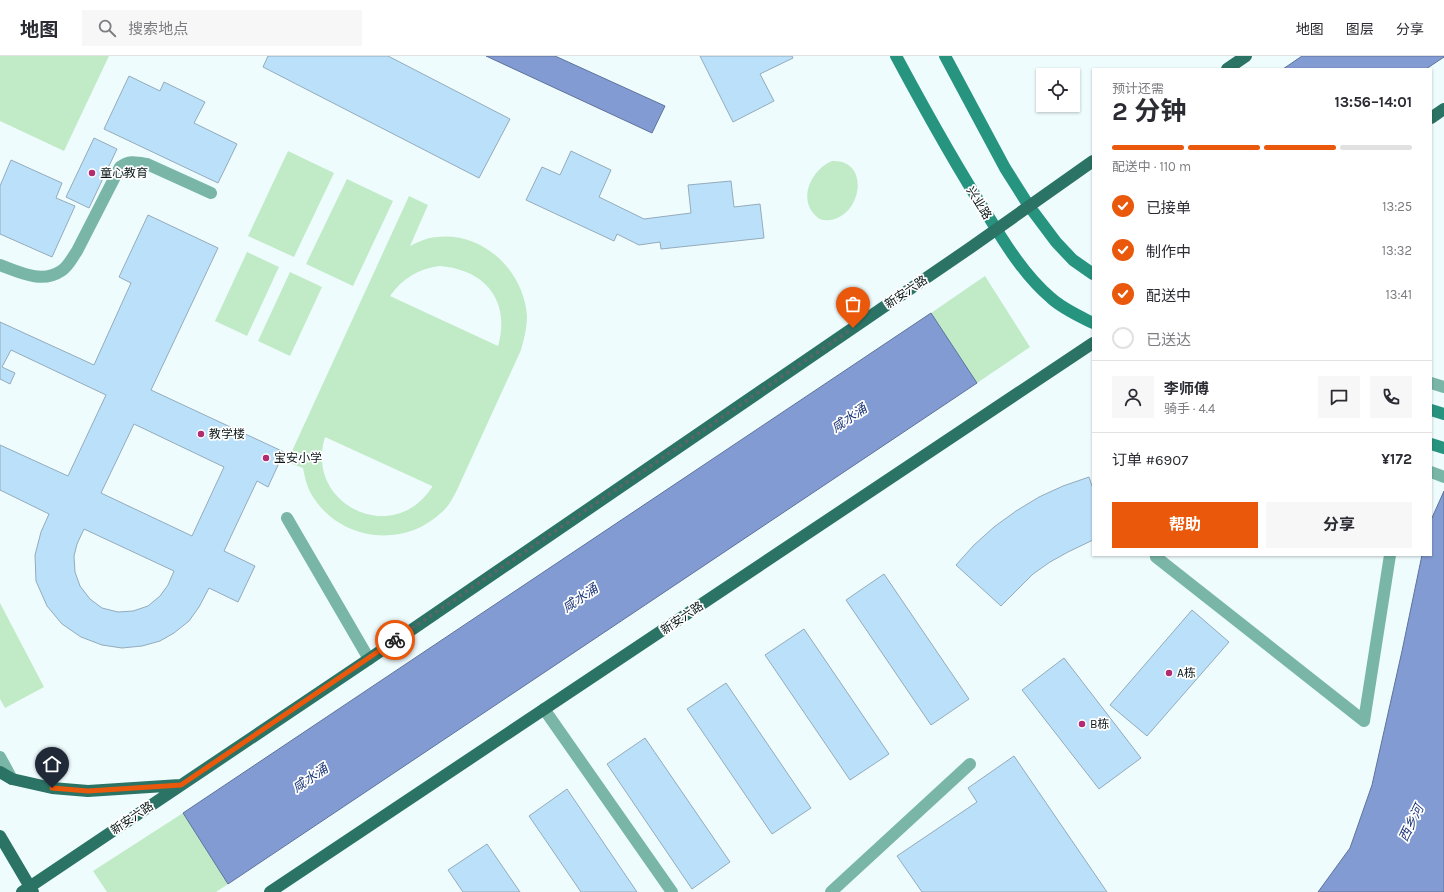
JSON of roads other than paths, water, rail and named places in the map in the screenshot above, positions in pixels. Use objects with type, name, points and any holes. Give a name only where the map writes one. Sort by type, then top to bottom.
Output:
[{"type":"main road","name":"兴业路","points":[[896,56],[936,131],[996,229],[1026,272],[1051,299],[1077,316],[1092,323]]},
{"type":"main road","points":[[945,56],[1005,168],[1029,206],[1064,251],[1073,260],[1092,273]]},
{"type":"main road","points":[[1228,68],[1246,56]]},
{"type":"main road","points":[[1432,117],[1444,109]]},
{"type":"main road","name":"新安六路","points":[[28,890],[368,659],[1092,162]]},
{"type":"main road","name":"新安六路","points":[[270,892],[1092,344]]},
{"type":"main road","points":[[1432,410],[1444,414]]},
{"type":"main road","points":[[1432,444],[1444,448]]},
{"type":"main road","points":[[0,772],[12,779],[52,788],[88,791],[181,785]]},
{"type":"main road","points":[[0,836],[28,890]]},
{"type":"street","points":[[0,264],[29,276],[39,277],[52,275],[62,271],[77,251],[120,167],[125,163],[136,162],[147,164],[211,193]]},
{"type":"street","points":[[1432,383],[1444,387]]},
{"type":"street","points":[[287,518],[368,659]]},
{"type":"street","points":[[1156,556],[1364,721],[1390,556]]},
{"type":"street","points":[[544,709],[672,892]]},
{"type":"street","points":[[0,757],[12,779]]},
{"type":"street","points":[[830,892],[970,764]]},
{"type":"water","points":[[486,56],[555,56],[665,106],[652,133]]},
{"type":"water","points":[[1302,56],[1444,56],[1428,68],[1284,68]]},
{"type":"water","name":"咸水涌","points":[[931,313],[977,383],[228,884],[183,813]]},
{"type":"water","name":"西乡河","points":[[1444,491],[1444,892],[1318,892],[1350,848],[1372,785],[1422,556],[1432,556],[1432,518]]},
{"type":"place","name":"童心教育","points":[[92,173]]},
{"type":"place","name":"教学楼","points":[[201,434]]},
{"type":"place","name":"宝安小学","points":[[266,458]]},
{"type":"place","name":"A栋","points":[[1169,673]]},
{"type":"place","name":"B栋","points":[[1082,724]]}]
